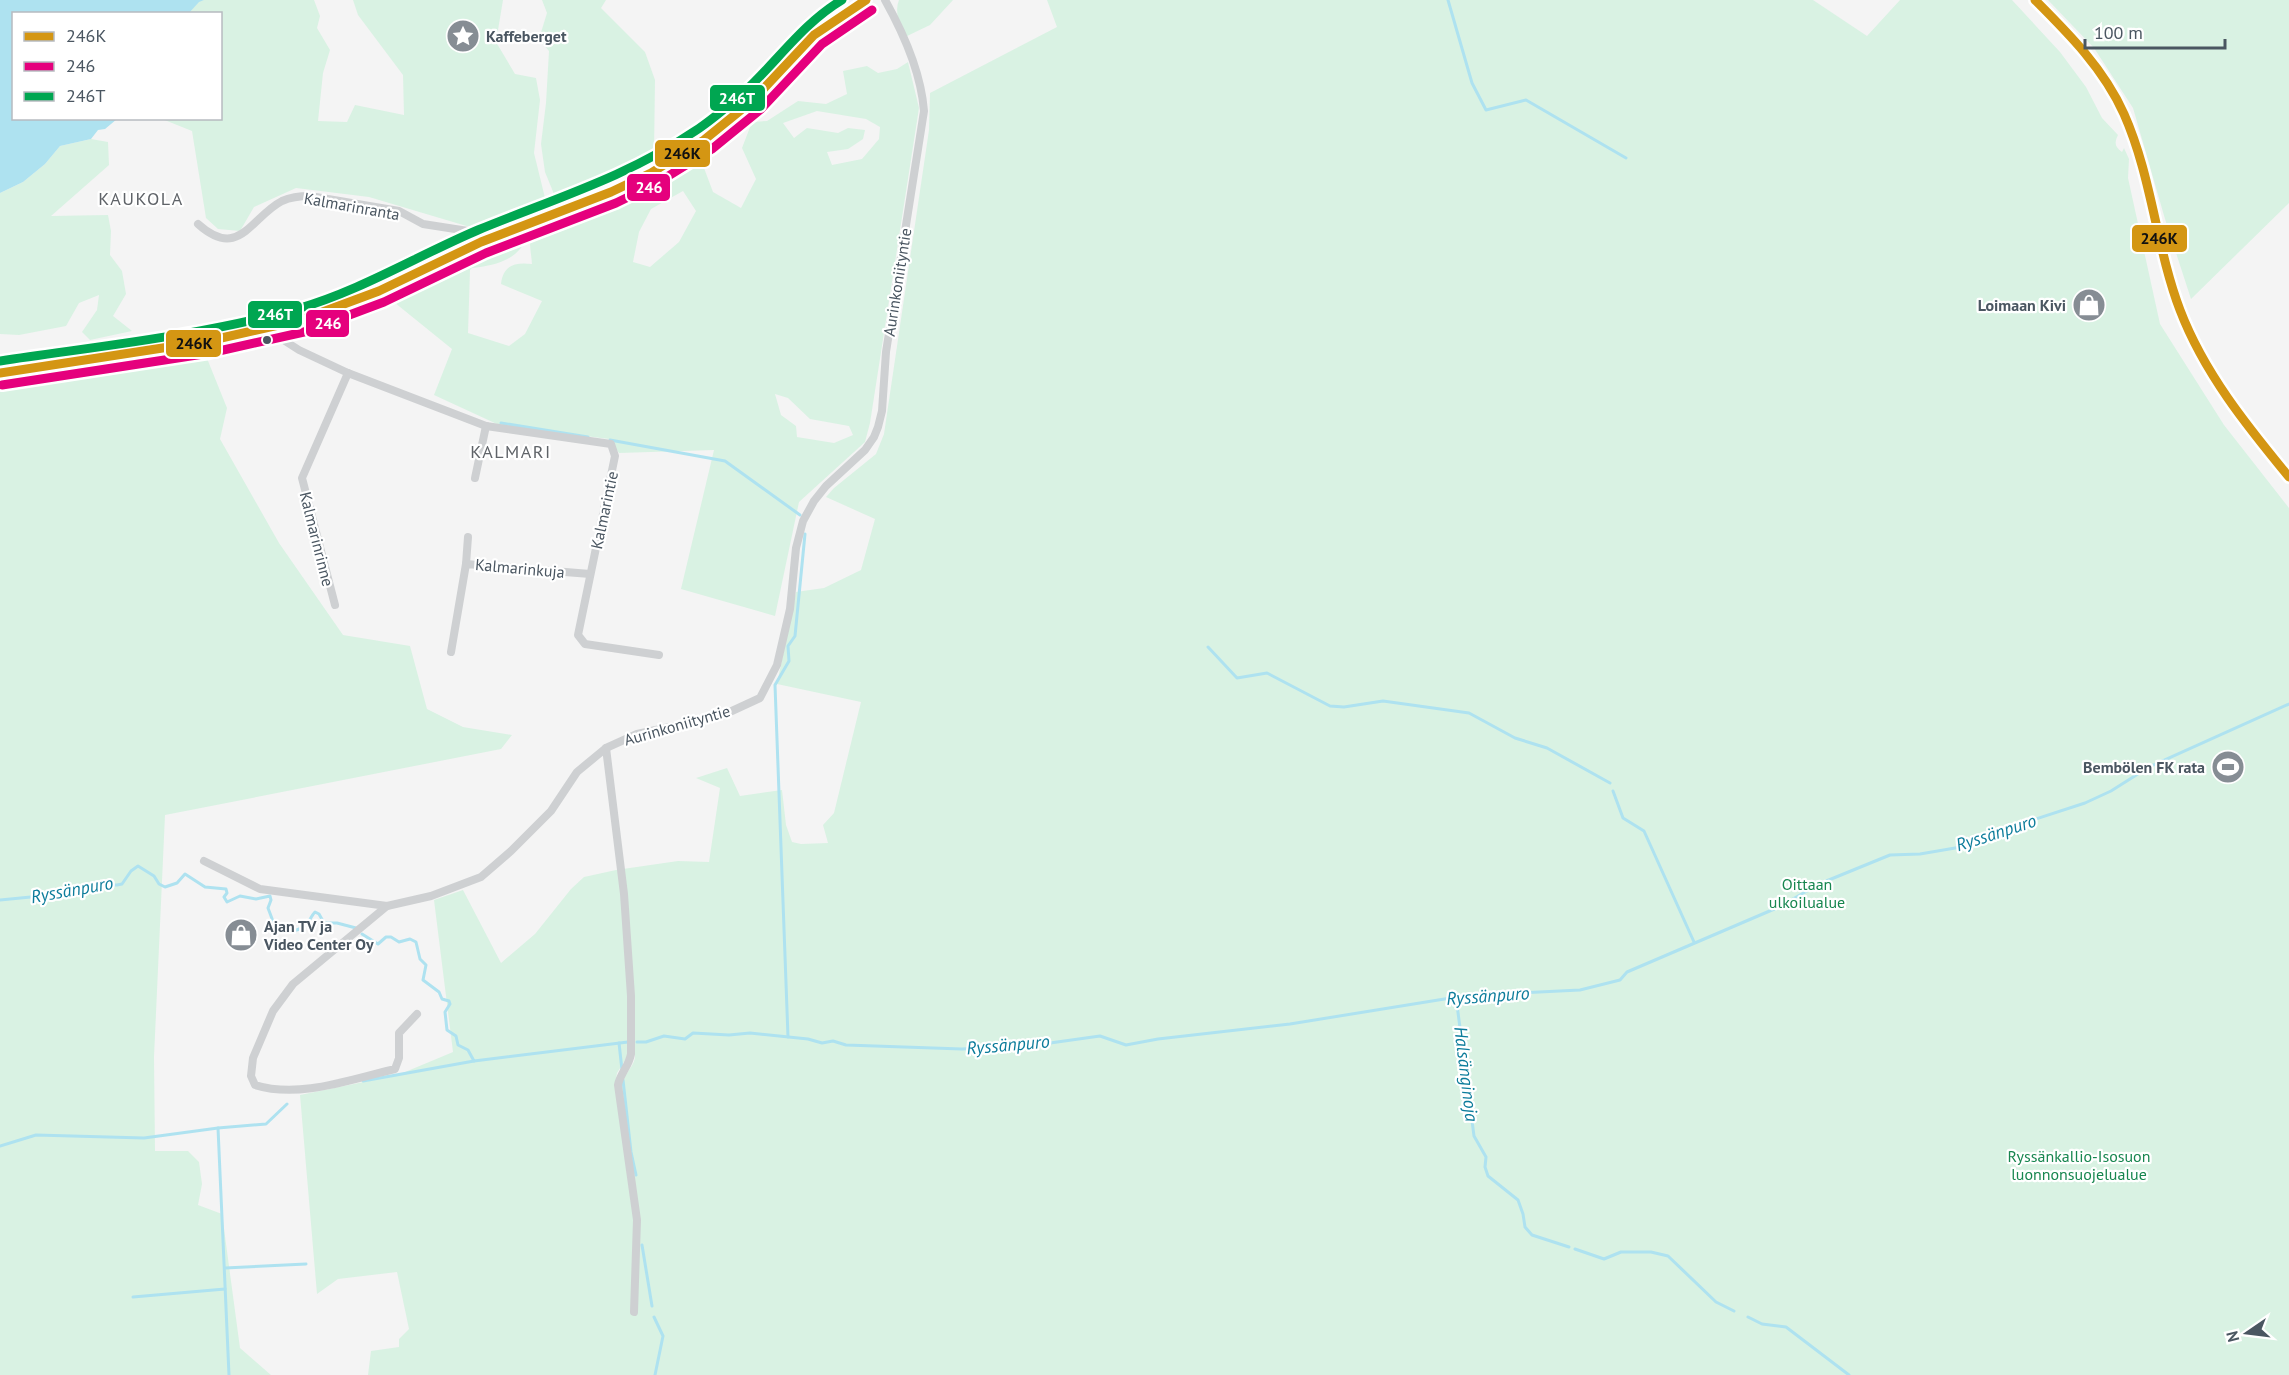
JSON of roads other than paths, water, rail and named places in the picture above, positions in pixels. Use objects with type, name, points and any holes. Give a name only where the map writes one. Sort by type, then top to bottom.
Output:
[{"type":"main road","points":[[0,373],[186,345],[277,326],[357,301],[481,242],[611,192],[678,157],[704,140],[752,101],[814,35],[866,0]]},
{"type":"street","name":"Aurinkoniityntie","points":[[417,1014],[399,1033],[399,1058],[395,1069],[292,1090],[269,1089],[255,1085],[250,1076],[253,1058],[273,1011],[293,984],[387,906],[431,896],[481,877],[511,852],[551,811],[577,772],[606,748],[637,734],[721,716],[760,698],[777,665],[790,609],[794,558],[803,521],[826,486],[865,450],[874,437],[882,411],[886,352],[924,111],[920,81],[911,55],[885,0]]},
{"type":"street","points":[[2035,0],[2084,50],[2123,111],[2145,177],[2170,284],[2190,336],[2224,392],[2289,477]]},
{"type":"street","name":"Kalmarinranta","points":[[198,224],[204,230],[228,239],[238,237],[283,201],[310,196],[399,211],[423,224],[468,231],[481,242]]},
{"type":"street","name":"Kalmarintie","points":[[277,326],[285,341],[348,373],[486,426],[610,444],[615,456],[578,635],[585,644],[659,655]]},
{"type":"street","name":"Kalmarinrinne","points":[[335,605],[302,478],[348,373]]},
{"type":"street","points":[[475,478],[486,426]]},
{"type":"street","points":[[466,564],[468,537]]},
{"type":"street","name":"Kalmarinkuja","points":[[451,651],[466,564],[590,574]]},
{"type":"street","points":[[606,748],[624,894],[632,996],[632,1054],[618,1085],[638,1220],[634,1312]]},
{"type":"street","points":[[204,861],[260,889],[387,906]]},
{"type":"water","points":[[0,0],[204,0],[190,12],[12,12],[12,120],[116,120],[105,129],[98,130],[91,139],[60,146],[45,164],[23,182],[0,193]]},
{"type":"waterway","points":[[1448,0],[1472,83],[1486,110],[1526,100],[1626,158]]},
{"type":"waterway","points":[[501,423],[588,437]]},
{"type":"waterway","points":[[610,440],[725,461],[800,515]]},
{"type":"waterway","points":[[788,1037],[775,685],[789,661],[788,646],[795,636],[805,534]]},
{"type":"waterway","points":[[1208,647],[1237,678],[1267,673],[1330,706],[1344,707],[1383,701],[1469,713],[1515,738],[1547,748],[1610,783]]},
{"type":"waterway","name":"Ryssänpuro","points":[[637,1042],[646,1042],[664,1036],[685,1039],[693,1033],[729,1035],[750,1033],[808,1039],[822,1043],[833,1041],[846,1045],[962,1049],[1043,1044],[1100,1036],[1126,1045],[1158,1039],[1290,1024],[1463,996],[1580,990],[1620,980],[1627,972],[1779,907],[1819,884],[1890,855],[1920,854],[1961,847],[2002,830],[2085,803],[2111,791],[2149,767],[2289,704]]},
{"type":"waterway","points":[[1613,791],[1623,818],[1644,831],[1694,942]]},
{"type":"waterway","name":"Ryssänpuro","points":[[0,900],[41,896],[68,888],[80,891],[103,885],[122,884],[131,871],[138,866],[154,876],[159,884],[165,887],[177,883],[185,874],[205,887],[226,889],[227,893],[224,897],[227,902],[240,896],[256,899],[270,896],[268,908],[274,924],[284,932],[301,928],[307,924],[315,912],[319,914],[324,923],[337,923],[356,928]]},
{"type":"waterway","name":"Ryssänpuro","points":[[362,934],[378,944],[386,937],[399,942],[410,939],[416,942],[420,959],[426,965],[423,980],[439,992],[442,999],[449,1001],[450,1004],[445,1012],[447,1030],[456,1036],[458,1045],[468,1050],[474,1061],[628,1042]]},
{"type":"waterway","name":"Halsänginoja","points":[[1456,997],[1474,1136],[1486,1157],[1485,1167],[1488,1176],[1518,1200],[1525,1227],[1532,1235],[1569,1247]]},
{"type":"waterway","points":[[619,1043],[622,1070]]},
{"type":"waterway","points":[[363,1081],[474,1061]]},
{"type":"waterway","points":[[623,1080],[631,1152],[636,1175]]},
{"type":"waterway","points":[[0,1146],[36,1135],[144,1138],[266,1124],[287,1104]]},
{"type":"waterway","points":[[218,1128],[229,1375]]},
{"type":"waterway","points":[[642,1245],[652,1306]]},
{"type":"waterway","name":"Halsänginoja","points":[[1575,1249],[1604,1259],[1621,1252],[1651,1252],[1668,1256],[1716,1302],[1734,1311]]},
{"type":"waterway","points":[[225,1268],[306,1264]]},
{"type":"waterway","points":[[133,1297],[225,1289]]},
{"type":"waterway","points":[[654,1317],[663,1336],[655,1375]]},
{"type":"waterway","name":"Halsänginoja","points":[[1748,1317],[1762,1324],[1786,1327],[1849,1375]]},
{"type":"place","name":"Kaffeberget","points":[[463,36]]},
{"type":"place","name":"Loimaan Kivi","points":[[2089,305]]},
{"type":"place","name":"Bembölen FK rata","points":[[2228,767]]},
{"type":"place","name":"Ajan TV ja Video Center Oy","points":[[241,935]]},
{"type":"district","name":"KAUKOLA","points":[[141,199]]},
{"type":"district","name":"KALMARI","points":[[511,452]]},
{"type":"park label","name":"Oittaan ulkoilualue","points":[[1807,893]]},
{"type":"park label","name":"Ryssänkallio-Isosuon luonnonsuojelualue","points":[[2079,1165]]}]
